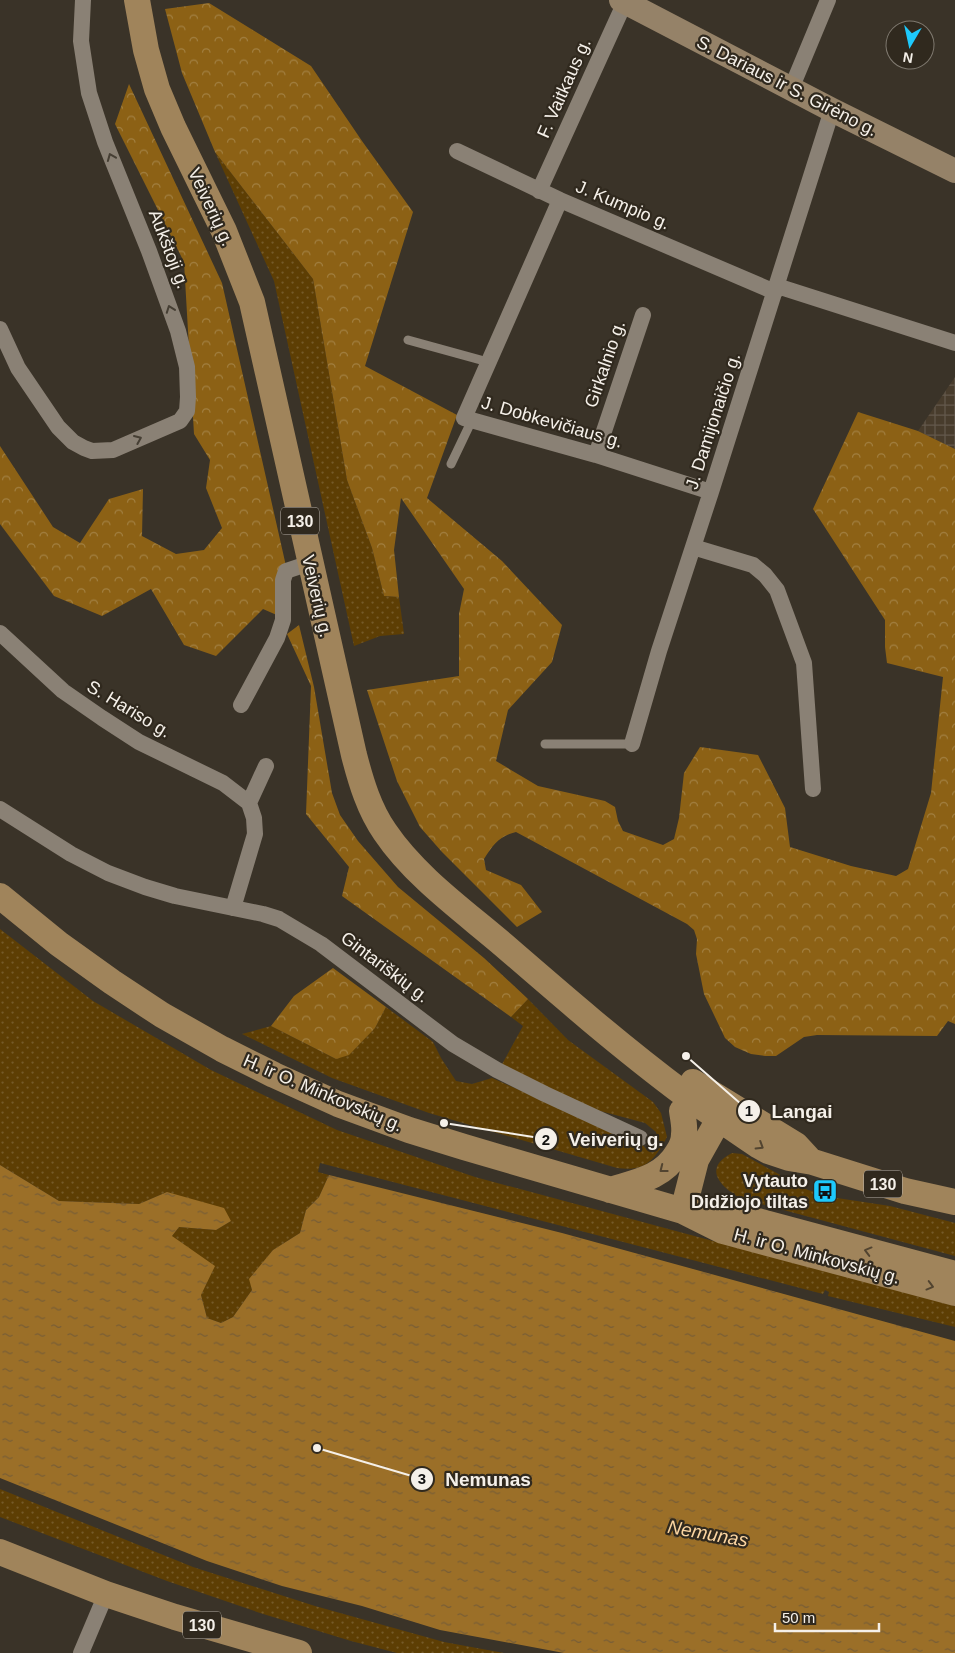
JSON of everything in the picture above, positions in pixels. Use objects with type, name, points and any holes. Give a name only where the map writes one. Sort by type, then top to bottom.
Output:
[{"type":"main road","name":"Veiverių g.","points":[[137,0],[146,50],[157,89],[224,231],[252,302],[358,770],[372,810],[384,832],[404,856],[431,883],[549,984],[646,1064],[719,1118],[768,1151],[789,1158],[812,1162],[906,1191],[955,1202]]},
{"type":"main road","name":"H. ir O. Minkovskių g.","points":[[0,896],[58,944],[170,1020],[222,1049],[338,1104],[409,1130],[683,1211],[722,1231],[955,1293]]},
{"type":"main road","name":"Veiverių g.","points":[[646,1064],[694,1082],[796,1145],[812,1162]]},
{"type":"main road","points":[[646,1064],[689,1120],[693,1134],[696,1160]]},
{"type":"main road","points":[[683,1211],[696,1160],[719,1118],[694,1082]]},
{"type":"main road","points":[[610,1190],[651,1178],[667,1168],[682,1145],[684,1134],[682,1111]]},
{"type":"main road","name":"H. ir O. Minkovskių g.","points":[[683,1211],[728,1213],[955,1274]]},
{"type":"main road","name":"130","points":[[0,1552],[106,1594],[175,1617],[299,1653]]},
{"type":"street","name":"Aukštoji g.","points":[[0,329],[18,368],[58,427],[73,442],[92,452],[113,450],[180,421],[187,411],[187,367],[178,331],[149,251],[104,142],[89,93],[81,41],[83,0]]},
{"type":"street","points":[[789,88],[796,77],[828,0]]},
{"type":"street","name":"S. Dariaus ir S. Girėno g.","points":[[629,2],[789,88],[955,171]]},
{"type":"street","name":"F. Vaitkaus g.","points":[[539,191],[629,2]]},
{"type":"street","name":"J. Damijonaičio g.","points":[[632,744],[659,651],[832,110]]},
{"type":"street","name":"J. Kumpio g.","points":[[457,151],[539,191],[776,289],[955,343]]},
{"type":"street","name":"J. Dobkevičiaus g.","points":[[560,200],[464,418],[596,455],[711,492]]},
{"type":"street","name":"Girkalnio g.","points":[[596,455],[643,315]]},
{"type":"street","points":[[693,547],[753,566],[765,575],[777,590],[804,663],[813,789]]},
{"type":"street","points":[[241,705],[277,638],[283,620],[283,580],[286,571],[310,563]]},
{"type":"street","name":"S. Hariso g.","points":[[0,633],[63,691],[102,718],[139,742],[223,783],[249,803]]},
{"type":"street","points":[[0,809],[71,854],[108,873],[168,894],[233,908],[255,834],[254,818],[249,803],[266,766]]},
{"type":"street","name":"Gintariškių g.","points":[[233,908],[279,919],[297,929],[321,944],[453,1044],[497,1070],[640,1138]]},
{"type":"street","points":[[81,1653],[106,1594]]},
{"type":"lane","points":[[408,340],[488,362]]},
{"type":"lane","points":[[451,464],[472,420]]},
{"type":"lane","points":[[545,744],[632,744]]},
{"type":"shaded area","points":[[215,152],[313,279],[347,480],[372,548],[384,596],[399,597],[404,634],[380,636],[354,646],[274,281]]},
{"type":"shaded area","points":[[955,377],[955,449],[918,431]]},
{"type":"shaded area","points":[[0,929],[93,1001],[211,1070],[337,1130],[475,1177],[955,1306],[955,1327],[828,1296],[829,1292],[825,1290],[823,1294],[320,1163],[318,1172],[329,1175],[319,1197],[306,1210],[300,1233],[273,1250],[250,1279],[252,1290],[233,1317],[221,1323],[207,1318],[201,1295],[172,1236],[179,1227],[216,1230],[231,1221],[167,1192],[139,1204],[59,1201],[0,1165]]},
{"type":"shaded area","points":[[528,999],[568,1040],[653,1102],[661,1113],[667,1137],[658,1153],[648,1163],[635,1168],[617,1168],[429,1113],[332,1078],[242,1034],[271,1026],[336,1059],[375,1028],[386,1007],[433,1042],[456,1081],[472,1084],[492,1078],[642,1144],[647,1150],[657,1140],[656,1132],[645,1123],[593,1109],[501,1066],[523,1026],[511,1017]]},
{"type":"shaded area","points":[[732,1153],[742,1154],[808,1190],[837,1198],[890,1206],[955,1223],[955,1256],[742,1199],[722,1184],[716,1172],[718,1165],[723,1159]]},
{"type":"shaded area","points":[[0,1489],[193,1567],[315,1606],[444,1642],[504,1653],[397,1653],[260,1613],[167,1581],[0,1517]]},
{"type":"green space","points":[[209,3],[311,66],[413,212],[365,366],[457,415],[427,498],[502,561],[562,625],[552,662],[508,710],[496,761],[538,786],[605,801],[615,807],[618,821],[623,831],[663,845],[674,839],[679,818],[684,773],[700,747],[758,755],[785,808],[790,847],[851,866],[896,876],[908,869],[931,793],[943,677],[887,663],[885,620],[813,509],[858,412],[918,431],[955,449],[955,1024],[948,1021],[937,1036],[817,1035],[804,1037],[776,1056],[751,1054],[735,1047],[725,1038],[704,994],[696,954],[697,939],[694,930],[687,924],[516,832],[505,836],[497,842],[484,859],[486,870],[521,885],[542,912],[517,927],[442,852],[420,827],[397,781],[367,690],[459,676],[459,614],[464,589],[401,498],[394,550],[399,597],[384,596],[372,548],[347,480],[313,279],[215,152],[182,73],[165,9]]},
{"type":"green space","points":[[129,84],[222,283],[286,566],[279,616],[263,609],[216,656],[184,645],[151,589],[102,616],[54,596],[0,524],[0,446],[53,527],[80,543],[109,499],[143,489],[142,536],[176,554],[204,550],[222,528],[206,488],[210,460],[194,434],[184,262],[115,124]]},
{"type":"green space","points":[[299,625],[314,687],[332,793],[340,815],[358,841],[398,887],[484,958],[528,999],[511,1017],[342,896],[349,867],[306,814],[311,686],[287,634]]},
{"type":"green space","points":[[333,968],[386,1007],[375,1028],[349,1055],[336,1059],[271,1026],[294,996]]},
{"type":"water","points":[[0,1165],[59,1201],[139,1204],[167,1192],[224,1208],[231,1221],[216,1230],[179,1227],[172,1236],[215,1266],[201,1295],[207,1318],[221,1323],[233,1317],[252,1290],[249,1279],[273,1250],[300,1233],[306,1210],[319,1197],[329,1175],[562,1233],[955,1341],[955,1653],[564,1653],[440,1630],[362,1606],[282,1586],[207,1561],[0,1478]]},
{"type":"place","name":"Langai","points":[[686,1056]]},
{"type":"place","name":"Veiverių g.","points":[[444,1123]]},
{"type":"place","name":"Vytauto Didžiojo tiltas","points":[[825,1191]]},
{"type":"place","name":"Nemunas","points":[[317,1448]]}]
